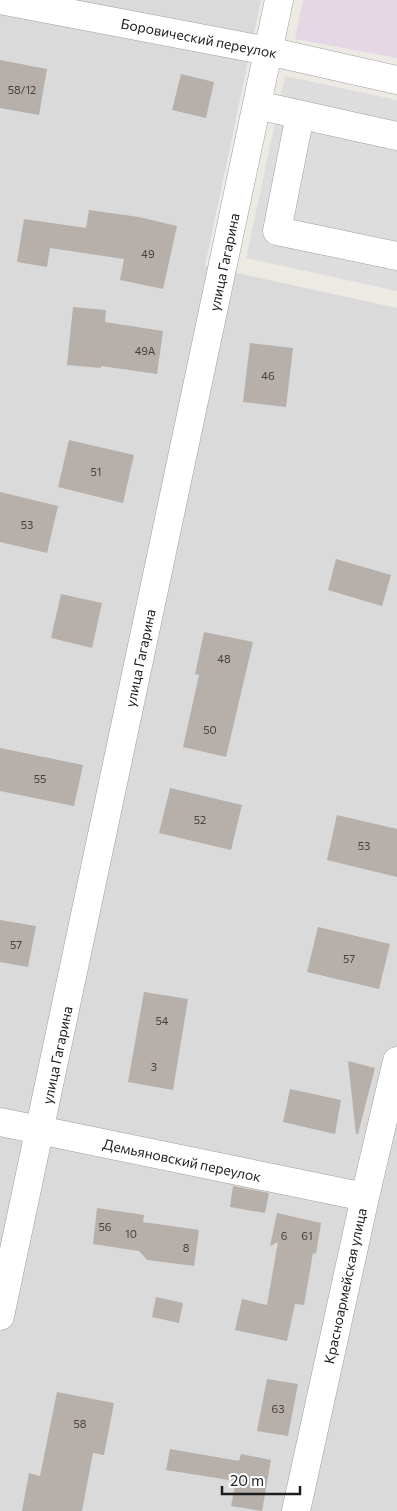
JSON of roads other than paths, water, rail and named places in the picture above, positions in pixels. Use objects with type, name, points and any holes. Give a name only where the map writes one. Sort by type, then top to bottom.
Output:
[{"type":"street","name":"Боровический переулок","points":[[0,0],[268,51],[397,80]]},
{"type":"street","name":"улица Гагарина","points":[[0,1316],[41,1130],[279,0]]},
{"type":"street","points":[[257,105],[397,136]]},
{"type":"street","points":[[300,115],[277,231],[397,256]]},
{"type":"street","name":"Красноармейская улица","points":[[296,1511],[397,1061]]},
{"type":"street","name":"Демьяновский переулок","points":[[0,1122],[365,1198]]}]
